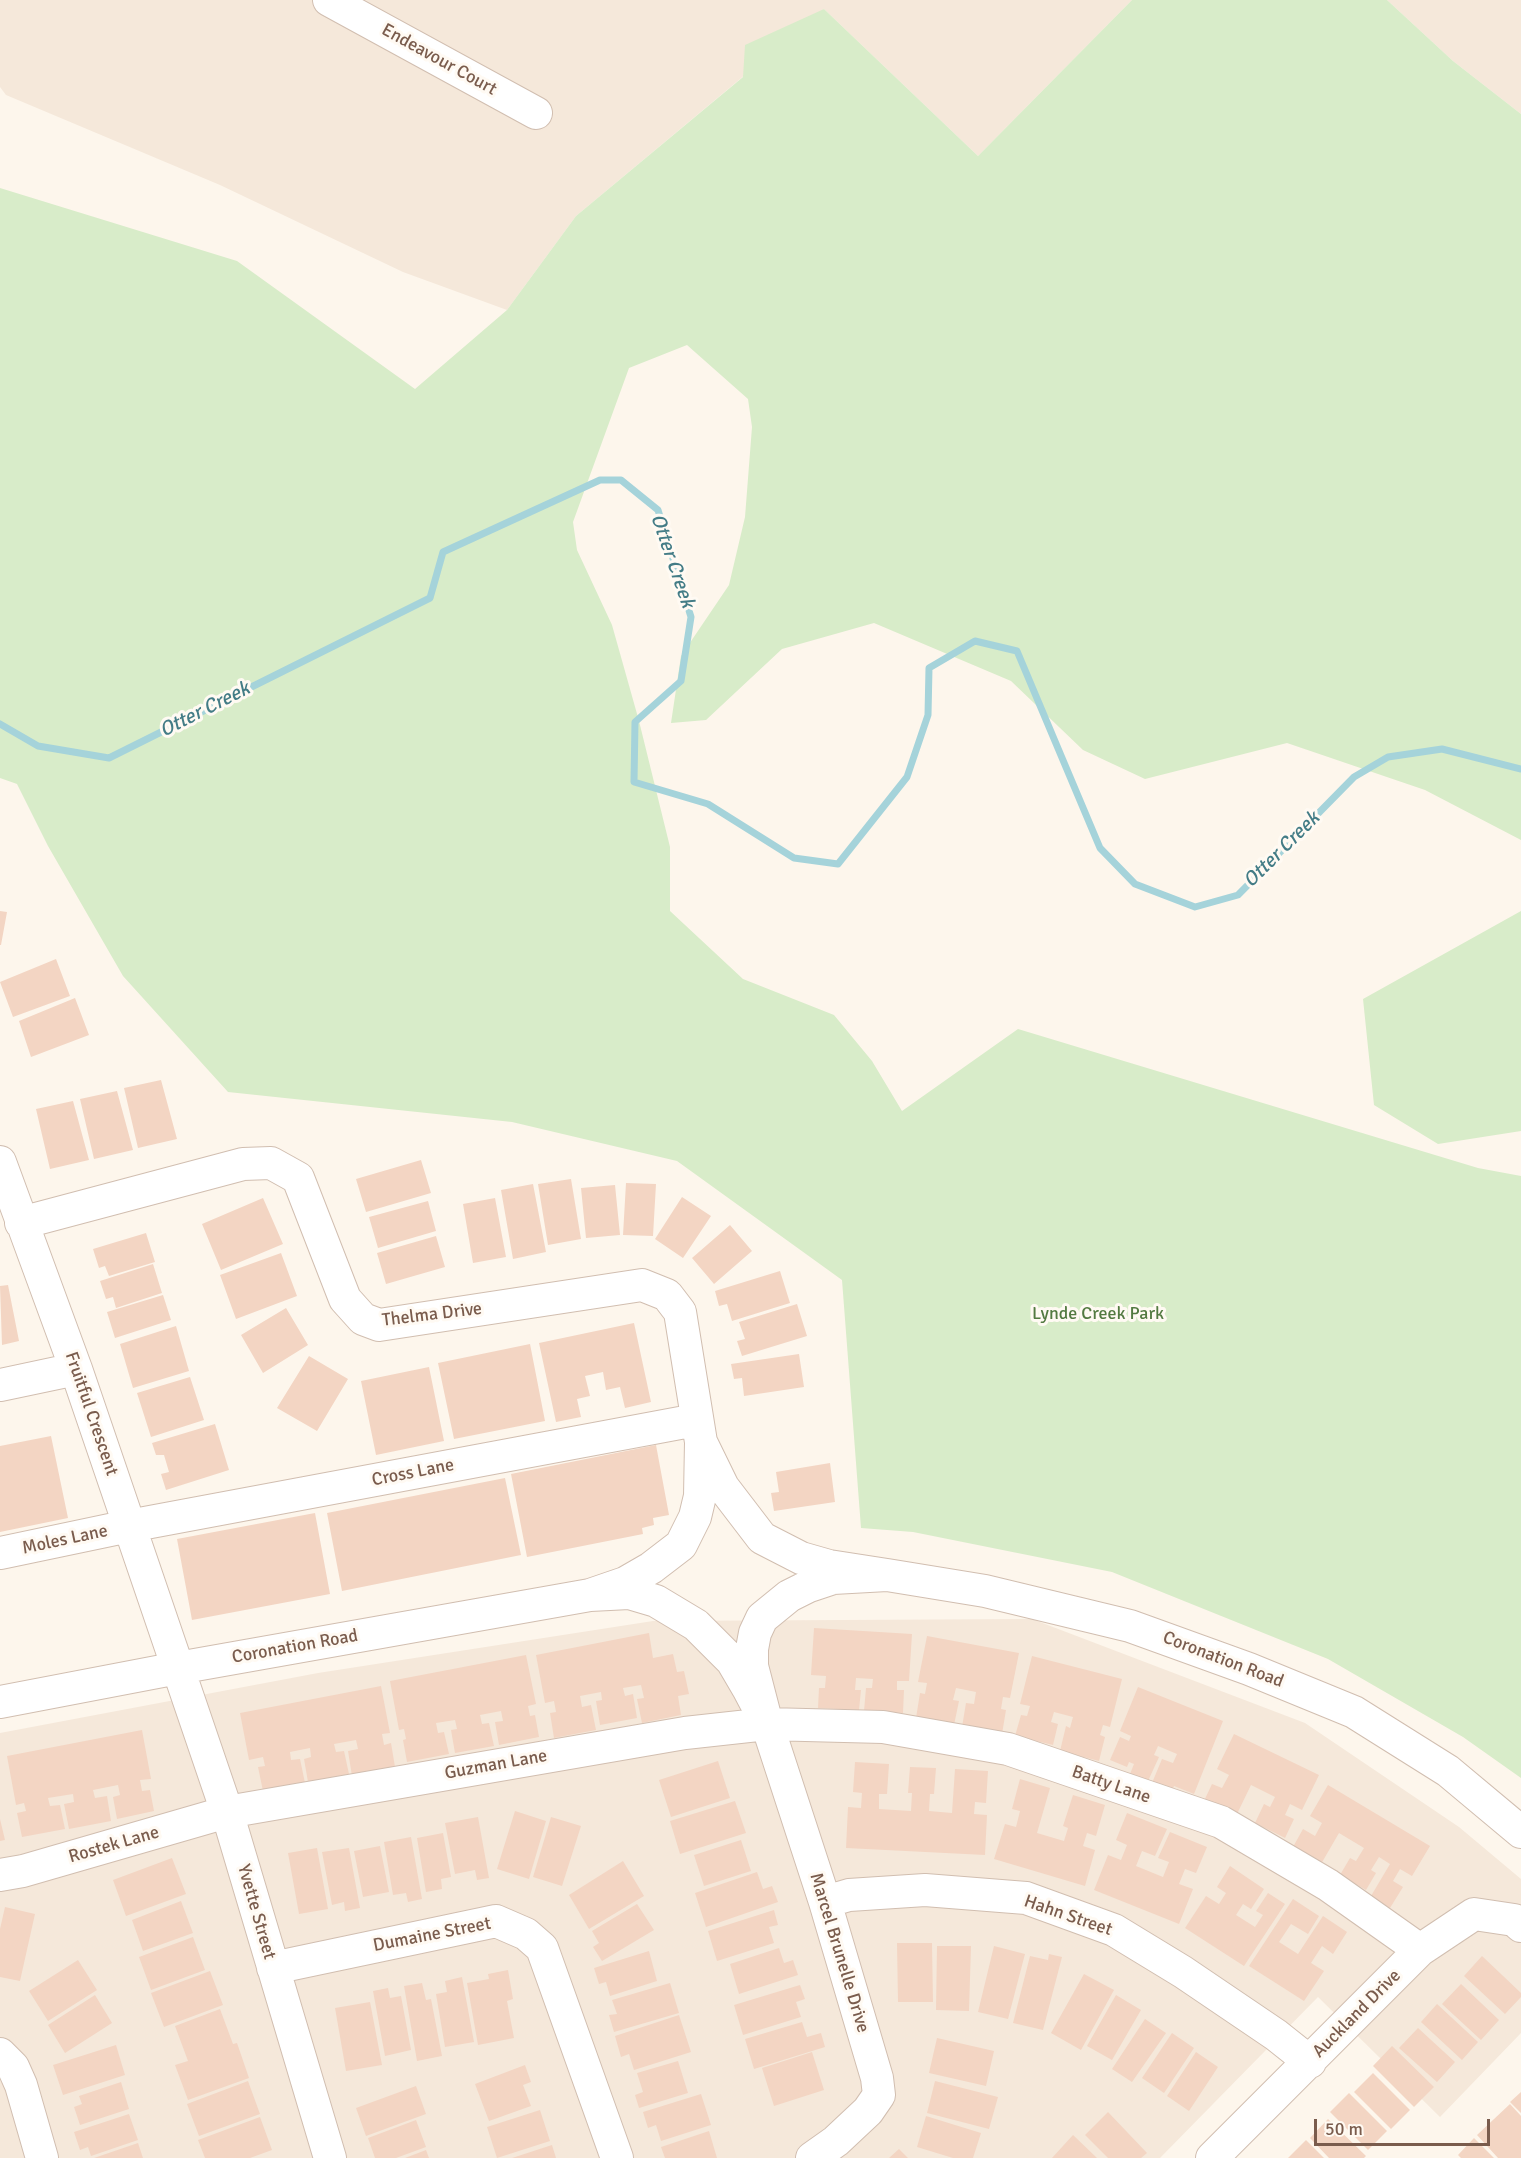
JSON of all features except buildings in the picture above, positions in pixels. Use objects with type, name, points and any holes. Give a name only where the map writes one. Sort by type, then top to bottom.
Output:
[{"type":"street","name":"Endeavour Court","points":[[339,2],[536,113]]},
{"type":"street","name":"Fruitful Crescent","points":[[0,1162],[76,1370],[178,1668]]},
{"type":"street","name":"Thelma Drive","points":[[21,1222],[243,1164],[271,1163],[298,1178],[345,1299],[363,1319],[380,1325],[642,1285],[667,1294],[680,1312],[698,1431],[699,1496],[695,1517],[681,1545]]},
{"type":"street","points":[[0,1385],[76,1370]]},
{"type":"street","name":"Thelma Drive","points":[[698,1431],[723,1487],[762,1538]]},
{"type":"street","name":"Cross Lane","points":[[129,1526],[698,1431]]},
{"type":"street","points":[[729,1524],[747,1528],[762,1538],[773,1552],[779,1569],[779,1587],[773,1604],[762,1618],[748,1628],[730,1632],[713,1631],[696,1624],[683,1613],[674,1597],[670,1579],[673,1562],[681,1545],[695,1533],[711,1525],[729,1524]]},
{"type":"street","name":"Moles Lane","points":[[0,1553],[129,1526]]},
{"type":"street","name":"Coronation Road","points":[[762,1538],[801,1558],[829,1566],[985,1591],[1130,1626],[1249,1669],[1354,1712],[1448,1771],[1521,1832]]},
{"type":"street","name":"Coronation Road","points":[[590,1596],[625,1583],[651,1568],[681,1545]]},
{"type":"street","name":"Coronation Road","points":[[762,1618],[789,1596],[809,1586],[833,1578],[888,1575]]},
{"type":"street","name":"Coronation Road","points":[[0,1702],[178,1668],[590,1596],[629,1593],[656,1601],[696,1624]]},
{"type":"street","name":"Marcel Brunelle Drive","points":[[762,1618],[755,1633],[752,1666],[766,1724],[825,1902],[877,2078],[879,2095],[868,2111],[836,2142],[812,2158]]},
{"type":"street","name":"Marcel Brunelle Drive","points":[[696,1624],[732,1661],[750,1690],[766,1724]]},
{"type":"street","name":"Yvette Street","points":[[178,1668],[227,1812],[330,2158]]},
{"type":"street","name":"Guzman Lane","points":[[227,1812],[685,1733],[766,1724]]},
{"type":"street","name":"Batty Lane","points":[[766,1724],[883,1727],[1008,1749],[1221,1822],[1328,1885],[1420,1950]]},
{"type":"street","name":"Rostek Lane","points":[[0,1875],[23,1871],[227,1812]]},
{"type":"street","name":"Hahn Street","points":[[825,1902],[849,1895],[925,1890],[1026,1899],[1114,1930],[1183,1972],[1276,2035],[1310,2062]]},
{"type":"street","name":"Auckland Drive","points":[[1212,2158],[1420,1950],[1474,1914],[1514,1920],[1521,1926]]},
{"type":"street","name":"Dumaine Street","points":[[273,1968],[496,1921],[526,1934],[542,1948],[617,2158]]},
{"type":"street","points":[[0,2054],[13,2067],[21,2085],[42,2158]]},
{"type":"shaded area","points":[[0,0],[1132,0],[978,156],[824,9],[576,216],[507,310],[403,272],[220,185],[6,95],[0,87]]},
{"type":"shaded area","points":[[1387,0],[1521,0],[1521,114],[1453,61]]},
{"type":"shaded area","points":[[1032,1619],[1305,1723],[1459,1827],[1521,1879],[1521,2033],[1440,2117],[1318,1997],[1160,2158],[0,2158],[0,1733],[318,1673],[653,1621]]},
{"type":"green space","name":"Lynde Creek Park","points":[[1132,0],[1387,0],[1453,61],[1521,114],[1521,840],[1425,790],[1287,743],[1145,779],[1083,750],[1011,681],[874,623],[782,649],[706,720],[671,723],[681,656],[729,585],[745,517],[752,427],[748,399],[687,345],[629,368],[573,522],[577,550],[612,625],[639,721],[670,847],[670,911],[743,979],[834,1015],[872,1061],[902,1111],[1018,1029],[1478,1168],[1521,1176],[1521,1778],[1463,1737],[1328,1659],[1112,1572],[913,1532],[861,1528],[842,1280],[677,1161],[512,1122],[228,1092],[123,976],[48,846],[17,784],[0,778],[0,188],[237,261],[415,389],[507,310],[576,216],[743,77],[745,45],[824,9],[978,156]]},
{"type":"green space","points":[[1521,911],[1521,1131],[1438,1144],[1374,1105],[1363,999]]},
{"type":"waterway","name":"Otter Creek","points":[[0,724],[38,746],[109,758],[430,598],[443,552],[600,480],[621,480],[658,510],[691,617],[681,681],[635,722],[634,782],[708,804],[794,858],[838,864],[907,777],[928,715],[929,668],[975,641],[1017,651],[1100,848],[1135,884],[1195,907],[1238,895],[1354,777],[1388,757],[1442,749],[1521,769]]}]
